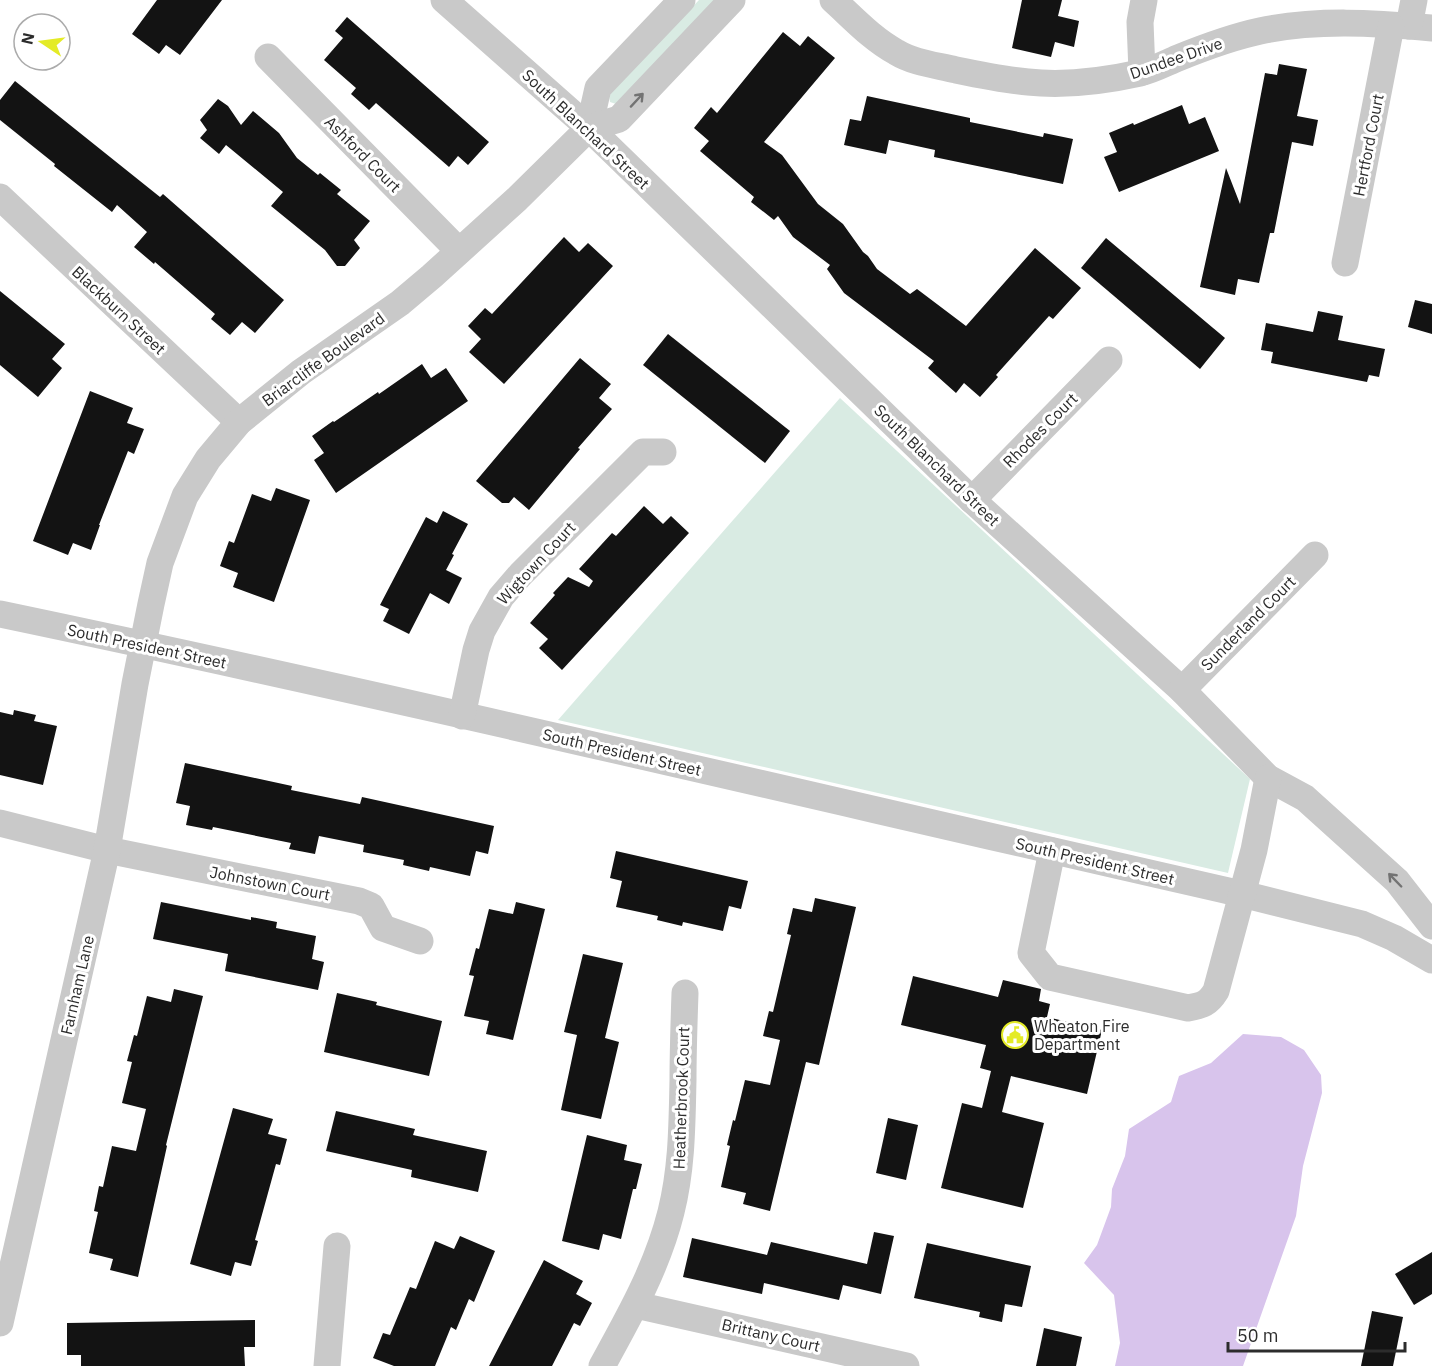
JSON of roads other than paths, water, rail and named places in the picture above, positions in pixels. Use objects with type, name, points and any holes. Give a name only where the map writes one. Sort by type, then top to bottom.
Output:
[{"type":"street","name":"South Blanchard Street","points":[[444,0],[589,128],[972,500],[1182,690],[1268,778],[1305,798],[1397,881],[1432,926]]},
{"type":"street","points":[[589,128],[598,88],[682,0]]},
{"type":"street","name":"Briarcliffe Boulevard","points":[[142,644],[160,563],[184,496],[208,459],[239,422],[301,372],[400,303],[517,199],[589,128],[619,119],[732,0]]},
{"type":"street","name":"Dundee Drive","points":[[833,0],[879,41],[917,62],[1029,83],[1091,82],[1142,72],[1206,47],[1260,31],[1286,27],[1322,23],[1410,27]]},
{"type":"street","points":[[1142,72],[1140,22],[1144,0]]},
{"type":"street","name":"Hertford Court","points":[[1345,263],[1410,27],[1414,0]]},
{"type":"street","name":"Ashford Court","points":[[268,57],[459,251]]},
{"type":"street","name":"Blackburn Street","points":[[0,197],[239,422]]},
{"type":"street","name":"Rhodes Court","points":[[972,500],[1109,360]]},
{"type":"street","name":"Wigtown Court","points":[[462,716],[482,631],[501,597],[521,574],[643,452],[663,452]]},
{"type":"street","name":"Sunderland Court","points":[[1182,690],[1315,555]]},
{"type":"street","name":"South President Street","points":[[0,614],[462,716],[1242,894],[1362,924],[1395,938],[1432,960]]},
{"type":"street","name":"Farnham Lane","points":[[0,1323],[107,850],[142,644]]},
{"type":"street","points":[[1052,851],[1031,953],[1050,977],[1188,1008],[1204,1005],[1216,991],[1254,850],[1268,778]]},
{"type":"street","name":"Johnstown Court","points":[[0,823],[107,850],[359,901],[370,906],[383,928],[420,941]]},
{"type":"street","name":"Heatherbrook Court","points":[[602,1366],[636,1305],[653,1267],[664,1237],[678,1180],[682,1138],[685,993]]},
{"type":"street","points":[[327,1366],[337,1246]]},
{"type":"street","name":"Brittany Court","points":[[636,1305],[906,1366]]},
{"type":"place","name":"Wheaton Fire Department","points":[[1015,1035]]}]
